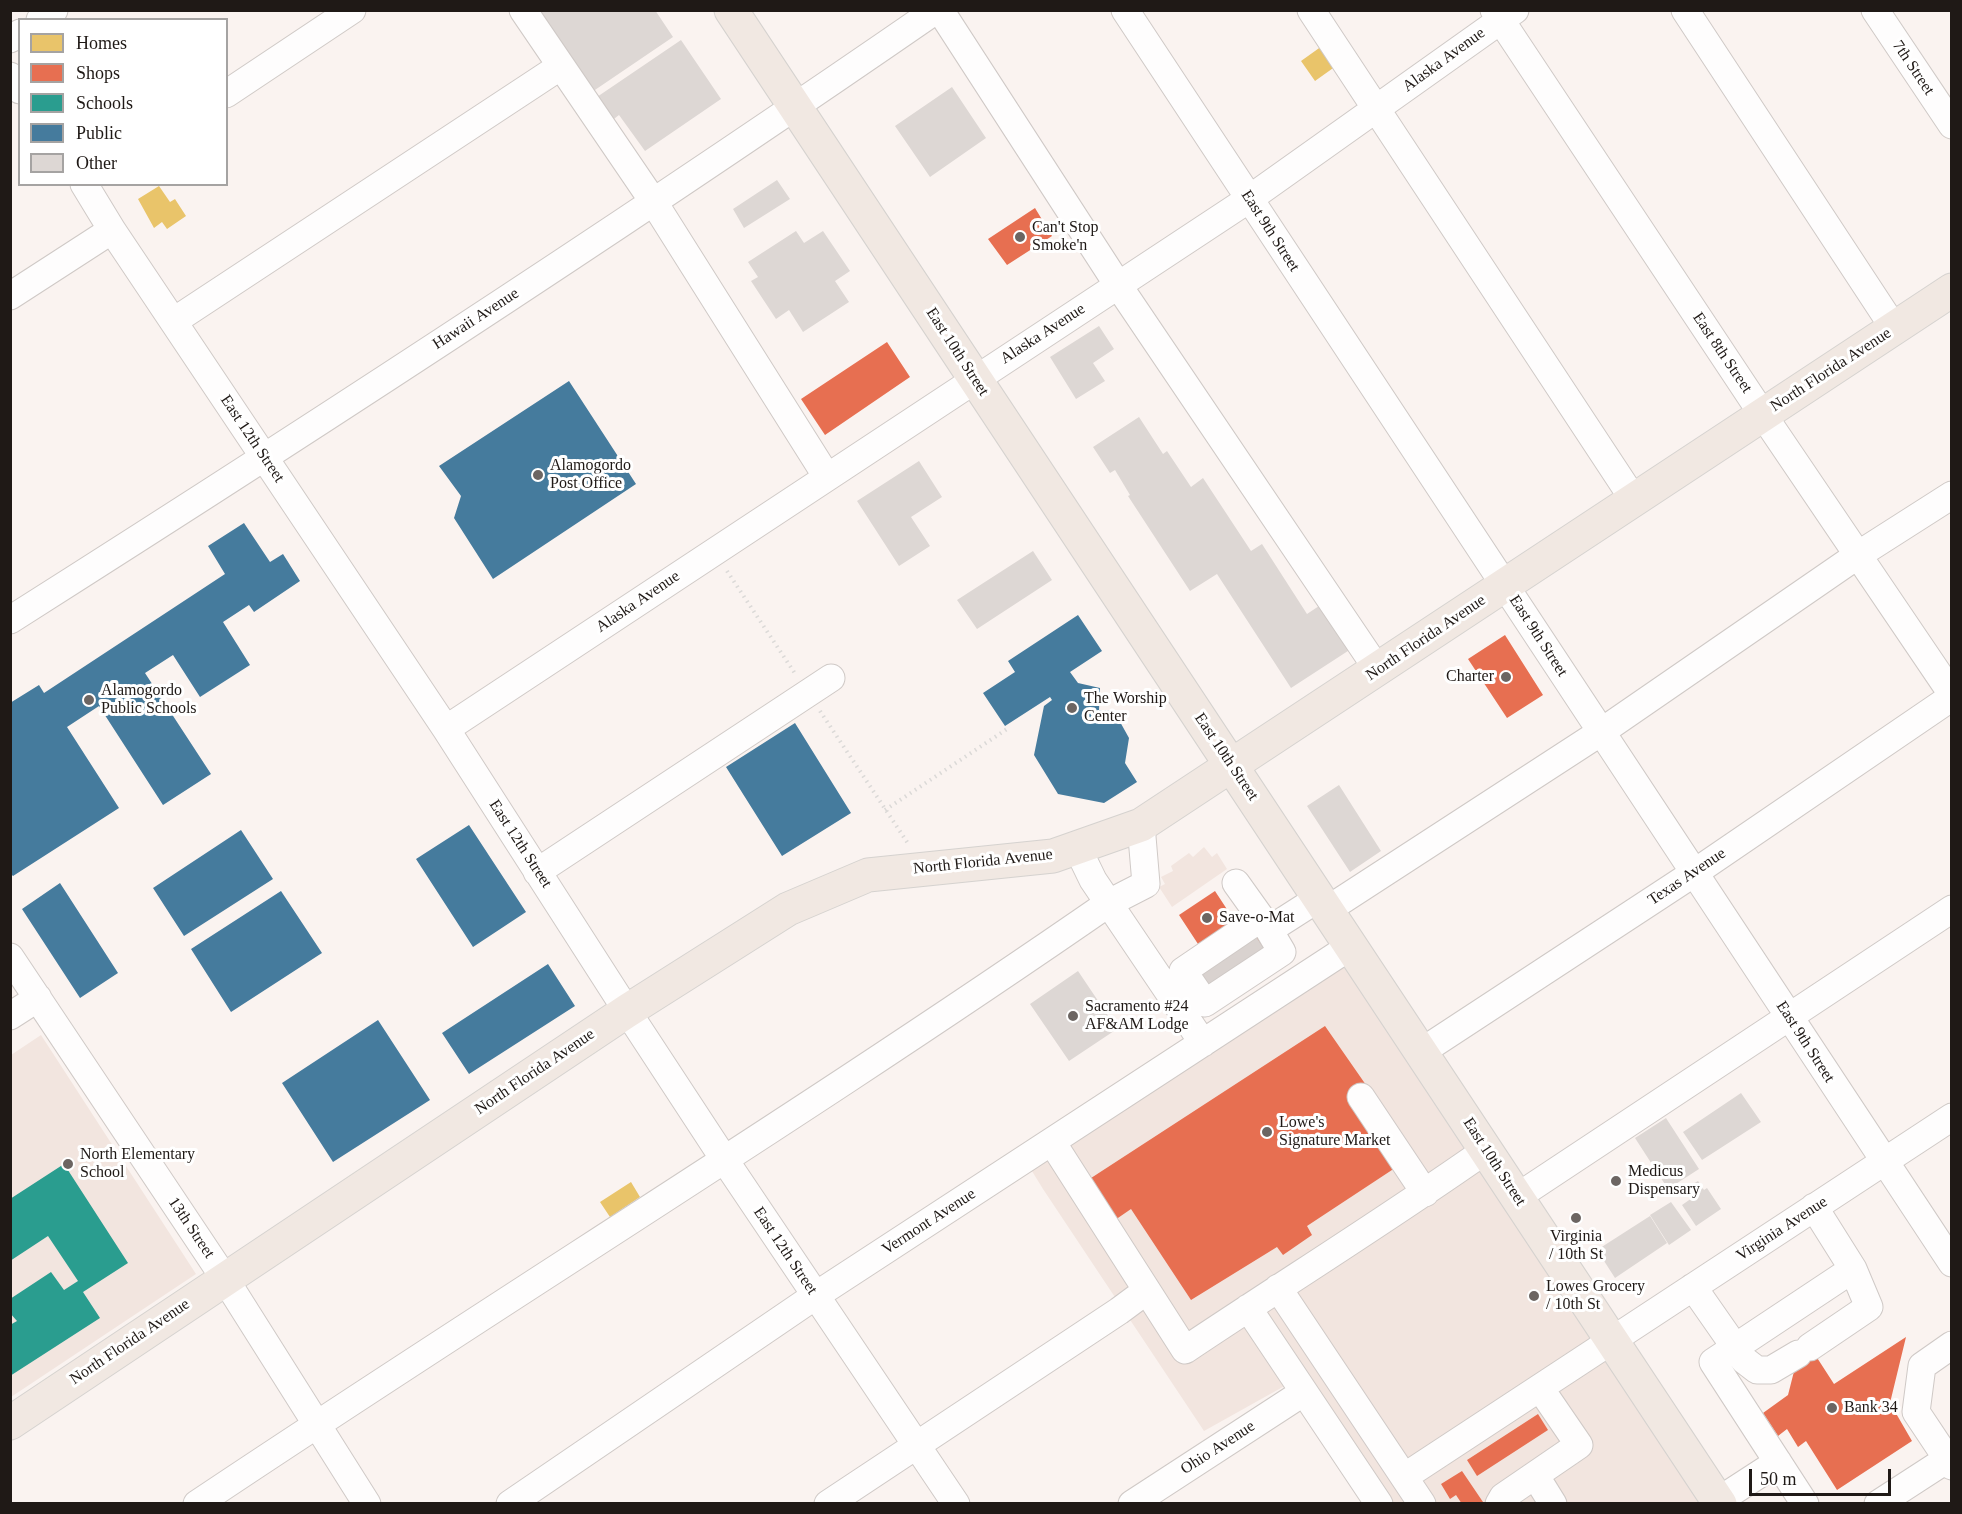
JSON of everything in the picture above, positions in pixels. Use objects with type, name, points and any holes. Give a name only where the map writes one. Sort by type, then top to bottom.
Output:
[{"type":"main road","name":"East 10th Street","points":[[731,10],[1719,1502]]},
{"type":"main road","name":"North Florida Avenue","points":[[10,1423],[627,1011],[788,909],[868,875],[1053,856],[1141,825],[1952,290]]},
{"type":"street","points":[[228,93],[352,10]]},
{"type":"street","points":[[523,10],[653,201],[827,477]]},
{"type":"street","points":[[938,10],[1118,285],[1378,670]]},
{"type":"street","name":"Hawaii Avenue","points":[[10,620],[265,458],[938,10]]},
{"type":"street","name":"East 9th Street","points":[[1125,10],[1952,1263]]},
{"type":"street","points":[[1311,10],[1634,500]]},
{"type":"street","points":[[1685,10],[1894,328]]},
{"type":"street","name":"7th Street","points":[[1875,10],[1952,125]]},
{"type":"street","name":"Alaska Avenue","points":[[446,729],[1249,199],[1503,14]]},
{"type":"street","name":"East 8th Street","points":[[1503,14],[1763,415],[1952,695]]},
{"type":"street","points":[[174,321],[561,66]]},
{"type":"street","name":"East 12th Street","points":[[88,186],[112,230],[446,729],[724,1159],[956,1503]]},
{"type":"street","points":[[10,296],[112,230]]},
{"type":"street","points":[[1203,1043],[1221,970],[1265,924],[1323,904],[1601,732],[1858,555],[1952,495]]},
{"type":"street","points":[[537,872],[831,678]]},
{"type":"street","name":"Texas Avenue","points":[[1421,1052],[1694,873],[1952,695]]},
{"type":"street","points":[[197,1503],[724,1159],[1109,903],[1146,884],[1141,825]]},
{"type":"street","points":[[1077,847],[1093,880],[1109,903],[1221,970],[1288,987]]},
{"type":"street","points":[[1221,970],[1282,952],[1236,883]]},
{"type":"street","points":[[1517,1197],[1952,909]]},
{"type":"street","name":"Vermont Avenue","points":[[510,1503],[815,1296],[1351,946]]},
{"type":"street","name":"13th Street","points":[[10,957],[225,1279],[367,1503]]},
{"type":"street","points":[[1221,970],[1229,1026]]},
{"type":"street","points":[[10,1016],[38,998]]},
{"type":"street","points":[[1360,1097],[1425,1193]]},
{"type":"street","name":"Virginia Avenue","points":[[1404,1477],[1952,1117]]},
{"type":"street","points":[[1052,1142],[1185,1350],[1425,1193],[1486,1150]]},
{"type":"street","points":[[1693,1287],[1744,1360],[1756,1370],[1771,1370],[1804,1351],[1869,1307],[1853,1269],[1814,1208]]},
{"type":"street","points":[[1805,1503],[1713,1362],[1853,1269]]},
{"type":"street","points":[[1278,1288],[1422,1503]]},
{"type":"street","points":[[828,1503],[1146,1291]]},
{"type":"street","points":[[1248,1308],[1379,1503]]},
{"type":"street","points":[[1878,1503],[1950,1461],[1916,1412],[1922,1366],[1948,1354]]},
{"type":"street","points":[[1499,1503],[1503,1497],[1579,1445],[1540,1388]]},
{"type":"street","name":"Ohio Avenue","points":[[1132,1503],[1304,1392]]},
{"type":"street","points":[[1719,1502],[1778,1461]]},
{"type":"street","points":[[1535,1475],[1553,1503]]},
{"type":"path","points":[[885,810],[1010,727]]},
{"type":"shaded area","points":[[1204,847],[1212,857],[1217,853],[1227,869],[1172,907],[1159,887],[1165,884],[1161,877],[1173,871],[1171,866],[1189,853],[1193,857]]},
{"type":"shaded area","points":[[1349,954],[1711,1503],[1391,1503],[1306,1374],[1204,1431],[1043,1189],[1027,1163]]},
{"type":"shaded area","name":"North Elementary School","points":[[41,1035],[196,1274],[11,1397],[11,1055]]},
{"type":"building: Homes","points":[[1322,46],[1336,66],[1315,81],[1301,61]]},
{"type":"building: Homes","points":[[159,186],[170,202],[175,199],[186,216],[167,229],[162,222],[154,228],[138,199]]},
{"type":"building: Homes","points":[[631,1182],[640,1197],[610,1217],[600,1202]]},
{"type":"building: Shops","name":"Can't Stop Smoke'n","points":[[1035,208],[1052,236],[1007,265],[988,239]]},
{"type":"building: Shops","points":[[887,342],[910,377],[825,435],[801,399]]},
{"type":"building: Shops","name":"Charter","points":[[1505,635],[1543,695],[1507,718],[1468,659]]},
{"type":"building: Shops","name":"Save-o-Mat","points":[[1215,891],[1234,920],[1198,944],[1179,915]]},
{"type":"building: Shops","name":"Save-o-Mat","points":[[1261,928],[1273,945],[1204,992],[1192,974]]},
{"type":"building: Shops","name":"Lowe's Signature Market","points":[[1325,1026],[1366,1085],[1395,1168],[1307,1226],[1312,1235],[1283,1255],[1277,1247],[1191,1300],[1131,1209],[1115,1220],[1088,1180]]},
{"type":"building: Shops","name":"Bank 34","points":[[1803,1336],[1834,1384],[1906,1337],[1890,1403],[1912,1441],[1837,1490],[1806,1441],[1798,1447],[1787,1429],[1778,1436],[1763,1413],[1788,1395]]},
{"type":"building: Shops","points":[[1538,1414],[1548,1430],[1477,1476],[1467,1460]]},
{"type":"building: Shops","points":[[1462,1471],[1483,1502],[1481,1504],[1462,1504],[1456,1495],[1450,1499],[1441,1484]]},
{"type":"building: Schools","points":[[64,1164],[128,1263],[83,1292],[100,1318],[10,1376],[10,1325],[17,1321],[10,1313],[10,1299],[51,1272],[64,1290],[78,1281],[48,1236],[10,1261],[10,1199]]},
{"type":"building: Public","name":"Alamogordo Post Office","points":[[569,381],[636,484],[493,579],[454,518],[461,496],[439,466]]},
{"type":"building: Public","name":"Alamogordo Public Schools","points":[[244,523],[270,562],[283,554],[300,581],[254,612],[249,605],[223,622],[250,665],[200,697],[173,655],[145,673],[211,774],[163,805],[99,706],[67,727],[119,808],[13,876],[10,873],[10,703],[39,685],[44,693],[225,574],[208,546]]},
{"type":"building: Public","name":"The Worship Center","points":[[1078,615],[1102,651],[1070,672],[1078,683],[1100,688],[1099,710],[1114,711],[1129,738],[1125,763],[1137,782],[1104,803],[1058,794],[1034,755],[1044,706],[1052,700],[1050,697],[1005,726],[983,693],[1015,672],[1008,661]]},
{"type":"building: Public","points":[[795,723],[851,813],[782,856],[726,767]]},
{"type":"building: Public","points":[[469,825],[526,912],[473,947],[416,859]]},
{"type":"building: Public","points":[[241,830],[273,879],[184,936],[153,888]]},
{"type":"building: Public","points":[[60,883],[118,973],[80,998],[22,909]]},
{"type":"building: Public","points":[[281,891],[322,953],[231,1012],[191,949]]},
{"type":"building: Public","points":[[548,964],[575,1006],[469,1074],[442,1033]]},
{"type":"building: Public","points":[[378,1020],[430,1100],[333,1162],[282,1083]]},
{"type":"building: Other","points":[[533,10],[655,10],[673,37],[589,94]]},
{"type":"building: Other","points":[[681,40],[721,99],[645,151],[619,115],[610,122],[594,99]]},
{"type":"building: Other","points":[[952,87],[986,138],[930,177],[895,126]]},
{"type":"building: Other","points":[[777,180],[790,199],[744,228],[733,209]]},
{"type":"building: Other","points":[[796,231],[804,243],[823,231],[850,271],[835,281],[849,302],[803,332],[789,310],[776,319],[751,281],[758,277],[748,262]]},
{"type":"building: Other","points":[[1099,326],[1114,349],[1093,363],[1105,381],[1076,399],[1050,357]]},
{"type":"building: Other","points":[[1139,417],[1163,454],[1167,451],[1191,487],[1203,478],[1251,551],[1262,544],[1307,614],[1322,604],[1351,649],[1291,688],[1217,574],[1190,591],[1128,496],[1130,495],[1115,470],[1110,473],[1093,447]]},
{"type":"building: Other","points":[[919,461],[942,497],[911,517],[930,546],[899,566],[857,501]]},
{"type":"building: Other","points":[[1033,551],[1052,580],[977,629],[957,600]]},
{"type":"building: Other","points":[[1339,785],[1381,851],[1350,872],[1307,806]]},
{"type":"building: Other","name":"Sacramento #24 AF&AM Lodge","points":[[1078,971],[1117,1029],[1069,1061],[1030,1004]]},
{"type":"building: Other","points":[[1741,1093],[1761,1122],[1702,1160],[1683,1132]]},
{"type":"building: Other","points":[[1666,1118],[1699,1169],[1668,1189],[1635,1138]]},
{"type":"building: Other","points":[[1698,1181],[1704,1190],[1707,1188],[1721,1209],[1696,1226],[1682,1205],[1692,1198],[1686,1188]]},
{"type":"building: Other","points":[[1671,1202],[1691,1230],[1669,1245],[1650,1215]]},
{"type":"building: Other","points":[[1650,1216],[1667,1243],[1615,1278],[1597,1250]]},
{"type":"tunnel","points":[[1242,940],[1254,958]]},
{"type":"tunnel","points":[[1225,952],[1237,970]]},
{"type":"tunnel","points":[[1206,964],[1218,983]]},
{"type":"place","name":"Can't Stop Smoke'n","points":[[1020,237]]},
{"type":"place","name":"Alamogordo Post Office","points":[[538,475]]},
{"type":"place","name":"Charter","points":[[1506,677]]},
{"type":"place","name":"Alamogordo Public Schools","points":[[89,700]]},
{"type":"place","name":"The Worship Center","points":[[1072,708]]},
{"type":"place","name":"Save-o-Mat","points":[[1207,918]]},
{"type":"place","name":"Sacramento #24 AF&AM Lodge","points":[[1073,1016]]},
{"type":"place","name":"Lowe's Signature Market","points":[[1267,1132]]},
{"type":"place","name":"North Elementary School","points":[[68,1164]]},
{"type":"place","name":"Medicus Dispensary","points":[[1616,1181]]},
{"type":"place","name":"Virginia / 10th St","points":[[1576,1218]]},
{"type":"place","name":"Lowes Grocery / 10th St","points":[[1534,1296]]},
{"type":"place","name":"Bank 34","points":[[1832,1408]]}]
